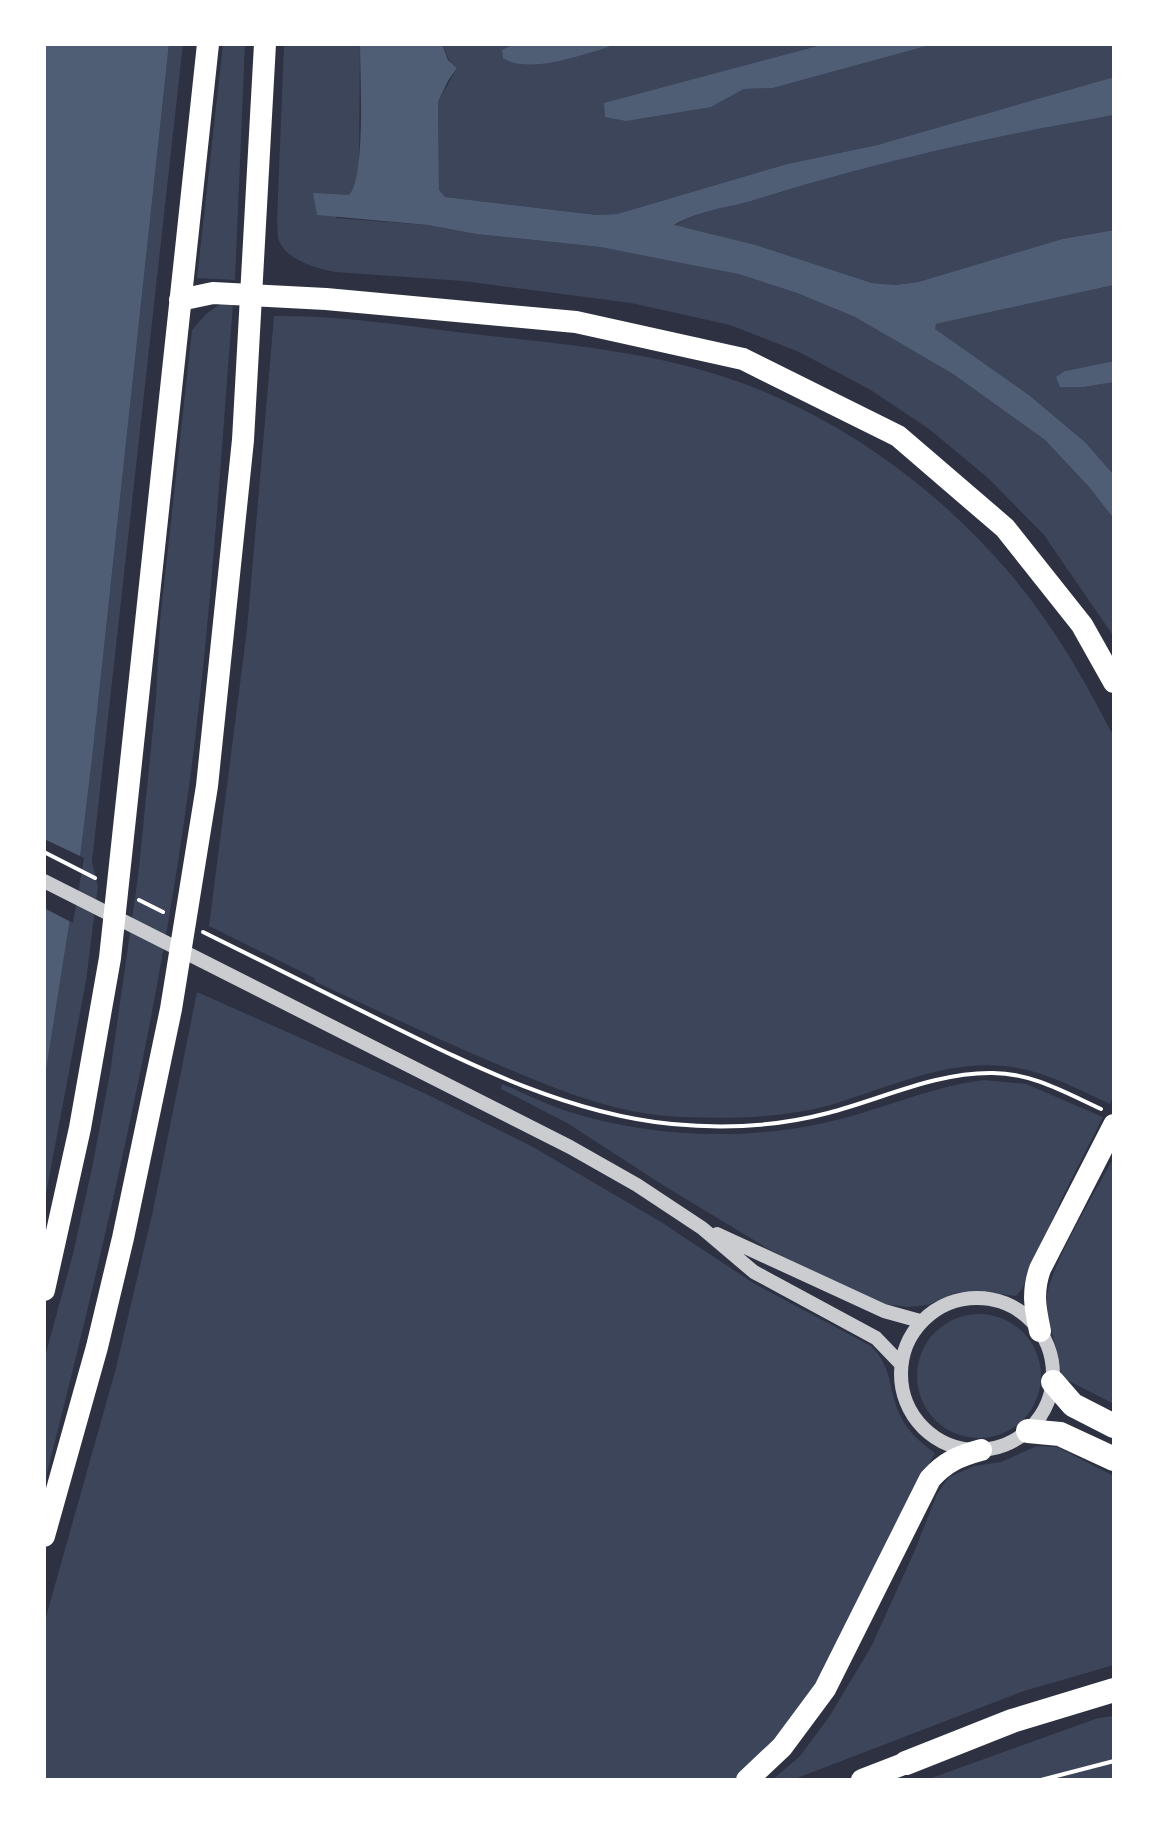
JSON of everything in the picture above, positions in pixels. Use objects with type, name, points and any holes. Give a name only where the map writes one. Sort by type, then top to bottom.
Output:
[{"type":"highway","points":[[44,1290],[80,1128],[110,958],[208,44]]},
{"type":"highway","points":[[44,1536],[97,1347],[123,1238],[191,896],[222,659],[243,440],[265,44]]},
{"type":"highway","points":[[180,300],[213,293],[326,299],[576,322],[743,359],[898,436],[1005,528],[1082,625],[1114,682]]},
{"type":"highway","points":[[1040,1331],[1034,1306],[1040,1269],[1110,1118]]},
{"type":"highway","points":[[1053,1382],[1073,1405],[1114,1426]]},
{"type":"highway","points":[[1028,1431],[1060,1434],[1114,1459]]},
{"type":"highway","points":[[747,1780],[782,1747],[825,1689],[930,1479],[941,1466],[956,1456],[981,1450]]},
{"type":"highway","points":[[862,1780],[1012,1721],[1114,1690]]},
{"type":"street","points":[[44,881],[570,1147],[637,1185],[702,1228],[754,1272],[876,1338],[900,1363]]},
{"type":"street","points":[[702,1228],[884,1311],[920,1321]]},
{"type":"street","points":[[960,1299],[984,1299],[1005,1304],[1025,1315],[1040,1331],[1050,1351],[1053,1382],[1043,1413],[1028,1431],[1000,1446],[981,1450],[962,1449],[936,1439],[917,1421],[904,1399],[900,1363],[909,1338],[920,1321],[938,1307],[960,1299]]},
{"type":"path","points":[[44,852],[101,881]]},
{"type":"path","points":[[129,895],[171,916]]},
{"type":"path","points":[[200,931],[467,1062],[574,1104],[622,1117],[672,1124],[753,1125],[825,1114],[934,1081],[992,1073],[1034,1079],[1110,1118]]},
{"type":"path","points":[[1041,1780],[1114,1761]]},
{"type":"shaded area","points":[[44,44],[169,44],[92,759],[81,850],[44,1083]]},
{"type":"shaded area","points":[[169,44],[183,44],[92,862],[98,886],[86,981],[44,1205],[44,1083],[81,850],[92,759]]},
{"type":"shaded area","points":[[223,44],[245,44],[235,280],[197,278]]},
{"type":"shaded area","points":[[284,44],[360,44],[359,165],[356,186],[336,218],[428,225],[476,234],[600,247],[738,274],[797,293],[855,317],[953,374],[1045,440],[1114,519],[1114,637],[1044,535],[988,478],[929,429],[869,389],[799,352],[730,325],[631,303],[463,281],[335,272],[295,258],[279,241],[277,221]]},
{"type":"shaded area","points":[[360,44],[442,44],[448,60],[457,68],[438,102],[439,190],[445,197],[597,215],[617,214],[787,164],[877,145],[1114,77],[1114,115],[892,161],[705,212],[674,225],[756,245],[872,283],[895,285],[918,282],[1062,239],[1114,230],[1114,285],[936,324],[935,329],[1029,395],[1085,442],[1114,475],[1114,519],[1045,440],[953,374],[855,317],[797,293],[738,274],[600,247],[476,234],[428,225],[317,215],[313,193],[349,195],[354,185],[360,147]]},
{"type":"shaded area","points":[[442,44],[513,44],[506,46],[577,55],[619,44],[825,44],[604,104],[711,107],[744,89],[773,88],[934,44],[1114,44],[1114,77],[877,145],[787,164],[617,214],[597,215],[445,197],[439,191],[438,102],[457,68],[449,60]]},
{"type":"shaded area","points":[[513,44],[619,44],[560,61],[528,65],[503,58],[502,50]]},
{"type":"shaded area","points":[[825,44],[934,44],[773,88],[744,89],[711,107],[626,121],[605,117],[604,103]]},
{"type":"shaded area","points":[[1114,115],[1114,230],[1062,239],[918,282],[895,285],[872,283],[756,245],[673,226],[708,212],[899,160]]},
{"type":"shaded area","points":[[1114,285],[1114,361],[1065,371],[1060,387],[1114,382],[1114,475],[1085,442],[1029,395],[934,329],[936,324]]},
{"type":"shaded area","points":[[220,304],[233,304],[206,643],[180,848],[130,1123],[44,1485],[44,1360],[73,1254],[92,1168],[110,1073],[138,877],[156,698],[160,621],[192,330]]},
{"type":"shaded area","points":[[274,316],[355,320],[588,348],[683,365],[729,378],[818,417],[900,470],[938,501],[1022,588],[1052,629],[1114,737],[1114,1095],[1110,1104],[1031,1071],[981,1065],[936,1072],[827,1106],[792,1113],[718,1118],[633,1111],[561,1090],[470,1052],[316,982],[314,978],[209,926],[247,629]]},
{"type":"shaded area","points":[[1114,361],[1114,382],[1060,387],[1056,377],[1065,371]]},
{"type":"shaded area","points":[[197,992],[422,1092],[533,1147],[661,1222],[755,1284],[871,1346],[878,1354],[887,1371],[903,1421],[935,1453],[800,1713],[736,1780],[44,1780],[44,1624],[116,1368],[152,1215]]},
{"type":"shaded area","points":[[984,1080],[1026,1084],[1103,1117],[1016,1296],[972,1291],[955,1293],[928,1305],[908,1307],[883,1304],[770,1250],[567,1123],[501,1089],[502,1084],[570,1112],[632,1127],[729,1134],[824,1123],[943,1088]]},
{"type":"shaded area","points":[[1114,1157],[1114,1404],[1061,1377],[1047,1297],[1065,1248]]},
{"type":"shaded area","points":[[979,1314],[1003,1319],[1023,1332],[1036,1352],[1041,1376],[1036,1400],[1023,1420],[1003,1433],[979,1438],[955,1433],[935,1420],[922,1400],[917,1376],[922,1352],[935,1332],[955,1319]]},
{"type":"shaded area","points":[[1037,1446],[1057,1447],[1114,1476],[1114,1665],[1024,1691],[792,1780],[772,1780],[800,1756],[829,1717],[871,1647],[937,1494],[949,1477],[974,1466],[1001,1462]]},
{"type":"shaded area","points":[[1114,1716],[1114,1780],[926,1780],[1098,1718]]},
{"type":"pier","points":[[44,839],[84,858],[73,923],[44,908]]}]
